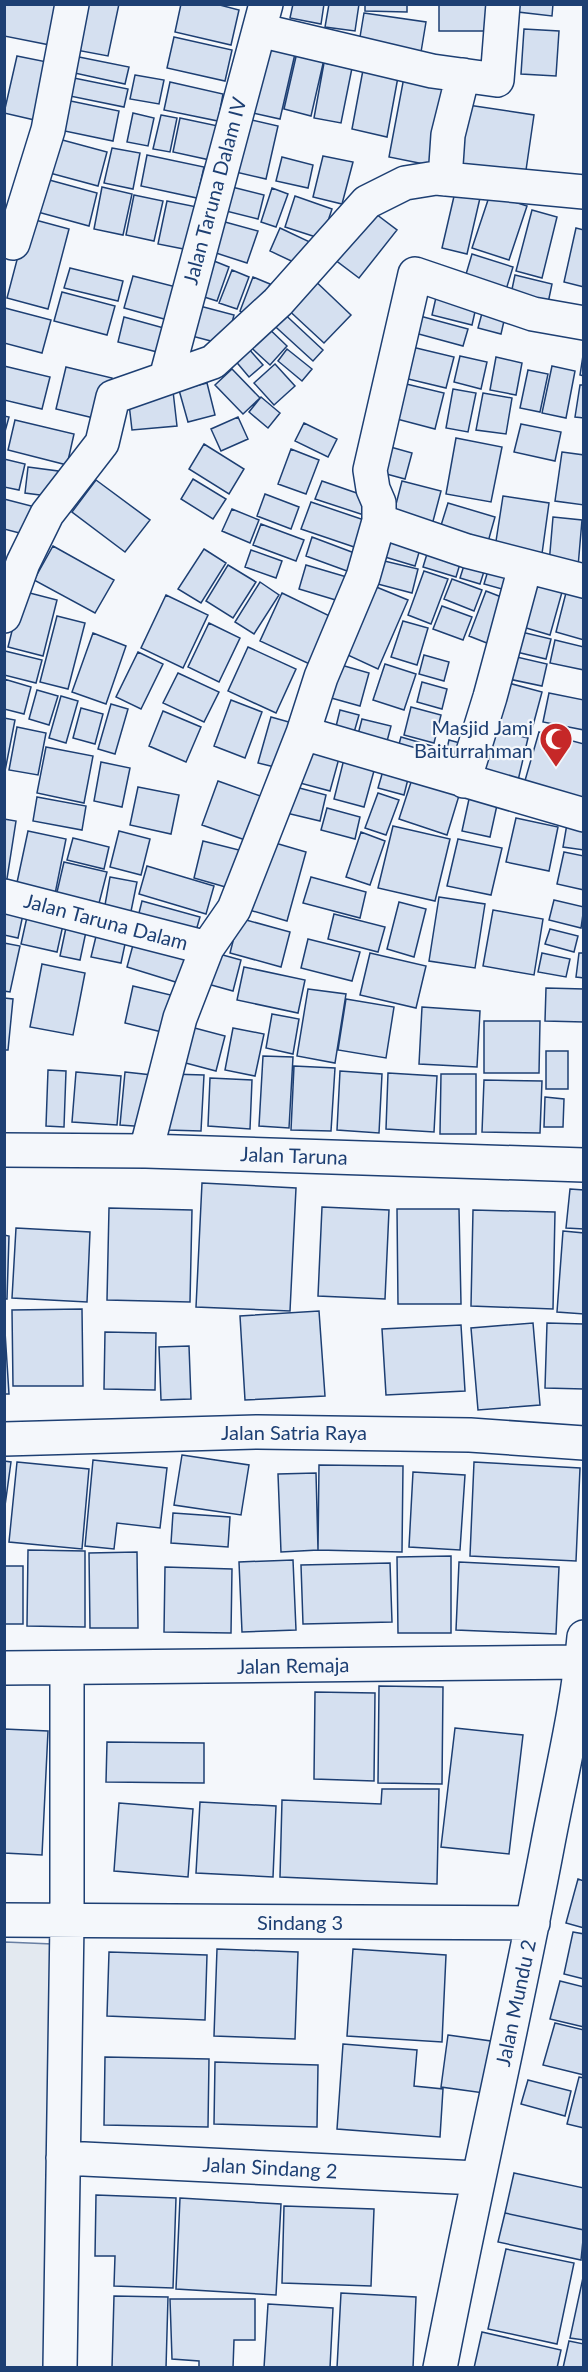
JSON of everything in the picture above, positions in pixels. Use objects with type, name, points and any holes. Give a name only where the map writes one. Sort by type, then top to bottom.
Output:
[{"type":"street","points":[[13,243],[48,130],[72,4]]},
{"type":"street","points":[[263,17],[432,71],[497,80],[503,4]]},
{"type":"street","name":"Jalan Taruna Dalam IV","points":[[166,378],[263,17]]},
{"type":"street","points":[[445,180],[448,135],[462,75]]},
{"type":"street","points":[[4,616],[23,563],[47,514],[102,443],[113,397],[213,362],[278,302],[367,202],[405,183],[445,180],[584,192]]},
{"type":"street","points":[[146,1151],[180,1018],[207,948],[234,909],[303,734],[321,677],[363,577],[379,521],[379,503],[373,489],[370,470],[415,274],[533,314],[584,323]]},
{"type":"street","points":[[379,521],[467,551],[584,581]]},
{"type":"street","points":[[464,781],[490,697],[525,567]]},
{"type":"street","points":[[303,734],[584,815]]},
{"type":"street","name":"Jalan Taruna Dalam","points":[[4,896],[207,948]]},
{"type":"street","name":"Jalan Taruna","points":[[4,1150],[146,1151],[584,1165]]},
{"type":"street","name":"Jalan Satria Raya","points":[[4,1439],[258,1432],[470,1435],[584,1443]]},
{"type":"street","name":"Jalan Remaja","points":[[4,1668],[67,1669],[582,1650]]},
{"type":"street","name":"Jalan Mundu 2","points":[[440,2367],[477,2178],[533,1923],[582,1650]]},
{"type":"street","points":[[60,2367],[68,1922],[67,1669]]},
{"type":"street","name":"Sindang 3","points":[[4,1920],[533,1923]]},
{"type":"street","name":"Jalan Sindang 2","points":[[63,2158],[477,2178]]},
{"type":"shaded area","points":[[5,1942],[52,1944],[44,2367],[5,2368]]},
{"type":"building","points":[[4,4],[68,4],[60,47],[4,36]]},
{"type":"building","points":[[85,4],[119,4],[108,56],[76,50]]},
{"type":"building","points":[[181,4],[216,4],[239,10],[231,45],[175,32]]},
{"type":"building","points":[[293,4],[324,4],[321,24],[290,18]]},
{"type":"building","points":[[329,4],[359,4],[355,31],[325,27]]},
{"type":"building","points":[[365,4],[407,4],[407,12],[365,11]]},
{"type":"building","points":[[439,4],[493,4],[492,31],[439,31]]},
{"type":"building","points":[[519,4],[553,4],[552,16],[518,12]]},
{"type":"building","points":[[364,13],[426,22],[421,52],[359,43]]},
{"type":"building","points":[[524,29],[559,31],[556,76],[521,74]]},
{"type":"building","points":[[174,37],[232,50],[225,81],[167,68]]},
{"type":"building","points":[[261,37],[297,45],[280,119],[244,111]]},
{"type":"building","points":[[298,48],[325,55],[311,116],[284,109]]},
{"type":"building","points":[[17,56],[52,63],[39,121],[4,113]]},
{"type":"building","points":[[74,56],[129,67],[125,84],[70,72]]},
{"type":"building","points":[[324,63],[352,68],[341,123],[314,118]]},
{"type":"building","points":[[363,70],[398,77],[387,137],[352,129]]},
{"type":"building","points":[[135,75],[164,80],[159,104],[130,99]]},
{"type":"building","points":[[69,77],[128,89],[124,107],[65,95]]},
{"type":"building","points":[[404,77],[454,86],[439,167],[389,157]]},
{"type":"building","points":[[170,82],[223,94],[218,121],[164,110]]},
{"type":"building","points":[[61,99],[119,111],[113,141],[55,129]]},
{"type":"building","points":[[468,105],[534,115],[525,177],[459,166]]},
{"type":"building","points":[[133,113],[154,118],[148,146],[127,142]]},
{"type":"building","points":[[161,115],[177,118],[170,152],[153,149]]},
{"type":"building","points":[[239,117],[278,126],[266,179],[227,170]]},
{"type":"building","points":[[180,118],[218,126],[210,160],[173,152]]},
{"type":"building","points":[[55,138],[107,152],[98,186],[46,172]]},
{"type":"building","points":[[112,148],[140,153],[133,189],[104,183]]},
{"type":"building","points":[[147,155],[204,167],[197,198],[141,186]]},
{"type":"building","points":[[323,156],[353,162],[342,204],[313,197]]},
{"type":"building","points":[[282,157],[313,165],[308,188],[276,181]]},
{"type":"building","points":[[42,178],[97,193],[89,226],[34,211]]},
{"type":"building","points":[[228,186],[264,195],[258,219],[222,210]]},
{"type":"building","points":[[102,187],[132,194],[123,235],[94,229]]},
{"type":"building","points":[[272,188],[288,194],[276,227],[261,222]]},
{"type":"building","points":[[455,192],[480,198],[467,254],[442,248]]},
{"type":"building","points":[[490,194],[527,206],[509,260],[472,248]]},
{"type":"building","points":[[134,195],[163,201],[154,241],[126,235]]},
{"type":"building","points":[[295,196],[332,209],[322,239],[285,227]]},
{"type":"building","points":[[167,201],[202,208],[194,251],[158,244]]},
{"type":"building","points":[[368,208],[397,230],[359,278],[330,256]]},
{"type":"building","points":[[532,210],[557,217],[542,278],[516,271]]},
{"type":"building","points":[[28,218],[69,229],[48,309],[7,298]]},
{"type":"building","points":[[225,222],[258,231],[247,263],[216,253]]},
{"type":"building","points":[[280,228],[312,243],[302,266],[270,251]]},
{"type":"building","points":[[576,228],[584,230],[584,287],[564,282]]},
{"type":"building","points":[[472,254],[513,267],[505,293],[464,281]]},
{"type":"building","points":[[214,261],[229,267],[217,301],[201,296]]},
{"type":"building","points":[[70,268],[123,281],[118,301],[64,288]]},
{"type":"building","points":[[232,270],[249,277],[237,309],[219,303]]},
{"type":"building","points":[[515,275],[552,284],[548,303],[511,294]]},
{"type":"building","points":[[133,276],[184,289],[175,322],[124,308]]},
{"type":"building","points":[[310,276],[351,315],[324,343],[283,305]]},
{"type":"building","points":[[253,277],[270,284],[257,317],[240,311]]},
{"type":"building","points":[[62,292],[115,306],[107,335],[54,321]]},
{"type":"building","points":[[437,293],[477,303],[472,325],[432,315]]},
{"type":"building","points":[[485,302],[507,308],[501,334],[478,328]]},
{"type":"building","points":[[196,305],[234,315],[226,345],[188,335]]},
{"type":"building","points":[[5,308],[51,320],[42,353],[4,343]]},
{"type":"building","points":[[278,308],[323,350],[313,361],[267,319]]},
{"type":"building","points":[[420,316],[468,329],[463,346],[415,333]]},
{"type":"building","points":[[124,317],[171,330],[165,354],[118,342]]},
{"type":"building","points":[[261,321],[287,346],[270,365],[243,340]]},
{"type":"building","points":[[241,340],[263,365],[249,377],[228,352]]},
{"type":"building","points":[[412,347],[454,357],[446,388],[404,378]]},
{"type":"building","points":[[287,349],[312,369],[302,381],[278,361]]},
{"type":"building","points":[[584,349],[584,376],[580,375]]},
{"type":"building","points":[[460,356],[487,362],[481,389],[454,382]]},
{"type":"building","points":[[496,357],[522,363],[516,395],[490,390]]},
{"type":"building","points":[[275,364],[295,386],[274,405],[254,383]]},
{"type":"building","points":[[4,366],[50,377],[42,409],[4,400]]},
{"type":"building","points":[[552,366],[575,371],[566,418],[542,413]]},
{"type":"building","points":[[66,367],[112,378],[102,420],[56,409]]},
{"type":"building","points":[[232,369],[260,398],[243,414],[215,385]]},
{"type":"building","points":[[528,370],[548,374],[540,412],[520,408]]},
{"type":"building","points":[[207,383],[215,415],[188,422],[179,390]]},
{"type":"building","points":[[402,383],[444,393],[435,429],[393,418]]},
{"type":"building","points":[[580,385],[584,385],[584,418],[575,417]]},
{"type":"building","points":[[453,389],[476,393],[468,432],[446,428]]},
{"type":"building","points":[[173,391],[177,426],[132,430],[128,395]]},
{"type":"building","points":[[483,393],[512,398],[506,434],[476,430]]},
{"type":"building","points":[[261,397],[280,413],[268,428],[249,412]]},
{"type":"building","points":[[4,416],[9,417],[4,435]]},
{"type":"building","points":[[238,417],[248,439],[221,451],[211,429]]},
{"type":"building","points":[[15,420],[74,434],[67,465],[8,450]]},
{"type":"building","points":[[304,423],[337,439],[328,457],[295,441]]},
{"type":"building","points":[[521,424],[561,432],[555,461],[514,452]]},
{"type":"building","points":[[456,438],[502,447],[491,502],[446,494]]},
{"type":"building","points":[[204,444],[244,469],[229,494],[189,469]]},
{"type":"building","points":[[387,446],[412,453],[405,479],[379,472]]},
{"type":"building","points":[[291,449],[319,460],[306,494],[278,484]]},
{"type":"building","points":[[562,452],[584,455],[584,505],[555,501]]},
{"type":"building","points":[[4,459],[25,464],[19,490],[4,487]]},
{"type":"building","points":[[28,467],[58,471],[55,497],[25,493]]},
{"type":"building","points":[[193,479],[226,499],[213,519],[181,499]]},
{"type":"building","points":[[96,480],[150,520],[125,552],[72,512]]},
{"type":"building","points":[[322,481],[377,500],[370,517],[315,499]]},
{"type":"building","points":[[402,481],[441,491],[432,525],[393,516]]},
{"type":"building","points":[[265,494],[299,507],[291,529],[257,516]]},
{"type":"building","points":[[503,496],[549,503],[541,561],[494,554]]},
{"type":"building","points":[[4,499],[39,508],[31,536],[4,529]]},
{"type":"building","points":[[311,502],[373,523],[363,550],[301,529]]},
{"type":"building","points":[[448,503],[495,517],[486,549],[438,535]]},
{"type":"building","points":[[232,509],[259,520],[250,543],[222,531]]},
{"type":"building","points":[[553,517],[582,520],[578,567],[549,564]]},
{"type":"building","points":[[261,524],[304,540],[296,561],[253,545]]},
{"type":"building","points":[[383,527],[423,539],[415,566],[375,554]]},
{"type":"building","points":[[312,537],[365,557],[358,575],[306,556]]},
{"type":"building","points":[[430,544],[463,554],[456,577],[423,567]]},
{"type":"building","points":[[53,546],[114,580],[95,613],[34,580]]},
{"type":"building","points":[[204,549],[226,563],[201,603],[178,589]]},
{"type":"building","points":[[251,550],[282,561],[276,578],[245,567]]},
{"type":"building","points":[[467,556],[487,562],[480,584],[460,578]]},
{"type":"building","points":[[376,559],[418,569],[412,593],[370,582]]},
{"type":"building","points":[[490,564],[519,573],[513,592],[484,584]]},
{"type":"building","points":[[228,565],[256,582],[233,618],[206,601]]},
{"type":"building","points":[[306,565],[357,580],[349,604],[299,589]]},
{"type":"building","points":[[424,571],[448,579],[431,624],[408,615]]},
{"type":"building","points":[[530,576],[564,585],[550,635],[516,625]]},
{"type":"building","points":[[452,579],[482,590],[474,611],[444,599]]},
{"type":"building","points":[[260,582],[279,595],[254,634],[235,622]]},
{"type":"building","points":[[369,584],[408,600],[378,669],[339,651]]},
{"type":"building","points":[[568,585],[584,589],[584,640],[556,632]]},
{"type":"building","points":[[22,591],[57,600],[43,656],[8,647]]},
{"type":"building","points":[[486,591],[514,602],[497,647],[469,636]]},
{"type":"building","points":[[282,593],[338,620],[316,667],[260,641]]},
{"type":"building","points":[[166,595],[208,615],[183,668],[141,648]]},
{"type":"building","points":[[442,606],[472,617],[463,640],[433,629]]},
{"type":"building","points":[[57,616],[85,623],[68,689],[40,682]]},
{"type":"building","points":[[403,621],[428,628],[417,665],[391,657]]},
{"type":"building","points":[[209,623],[240,638],[219,682],[188,667]]},
{"type":"building","points":[[513,630],[551,639],[546,659],[508,650]]},
{"type":"building","points":[[93,633],[126,646],[106,704],[72,692]]},
{"type":"building","points":[[555,640],[584,647],[584,670],[550,663]]},
{"type":"building","points":[[248,647],[296,669],[276,713],[228,691]]},
{"type":"building","points":[[5,651],[42,660],[36,683],[4,675]]},
{"type":"building","points":[[138,652],[163,664],[141,709],[116,697]]},
{"type":"building","points":[[504,654],[547,664],[542,686],[499,677]]},
{"type":"building","points":[[424,655],[449,662],[444,681],[419,674]]},
{"type":"building","points":[[334,663],[369,673],[360,706],[324,696]]},
{"type":"building","points":[[385,664],[416,674],[404,710],[373,700]]},
{"type":"building","points":[[178,673],[219,692],[204,722],[163,703]]},
{"type":"building","points":[[4,679],[31,687],[24,714],[4,709]]},
{"type":"building","points":[[501,681],[542,692],[531,733],[491,722]]},
{"type":"building","points":[[422,682],[447,689],[442,709],[417,702]]},
{"type":"building","points":[[37,690],[58,696],[49,725],[29,719]]},
{"type":"building","points":[[549,693],[584,700],[584,730],[543,722]]},
{"type":"building","points":[[61,696],[78,701],[66,743],[49,738]]},
{"type":"building","points":[[231,700],[262,712],[245,758],[214,746]]},
{"type":"building","points":[[111,704],[128,709],[115,754],[98,749]]},
{"type":"building","points":[[411,707],[441,715],[434,743],[404,735]]},
{"type":"building","points":[[81,708],[103,714],[95,744],[73,738]]},
{"type":"building","points":[[340,710],[359,715],[351,743],[333,739]]},
{"type":"building","points":[[163,711],[201,727],[186,762],[149,746]]},
{"type":"building","points":[[271,717],[296,724],[283,769],[258,763]]},
{"type":"building","points":[[4,718],[15,720],[4,776]]},
{"type":"building","points":[[362,719],[391,726],[385,749],[356,742]]},
{"type":"building","points":[[17,727],[46,733],[38,775],[9,770]]},
{"type":"building","points":[[486,728],[528,738],[516,789],[473,778]]},
{"type":"building","name":"Masjid Jami Baiturrahman","points":[[539,732],[584,744],[584,809],[522,791]]},
{"type":"building","points":[[401,737],[432,746],[427,764],[396,755]]},
{"type":"building","points":[[449,740],[471,746],[464,774],[442,769]]},
{"type":"building","points":[[311,743],[341,751],[330,791],[300,783]]},
{"type":"building","points":[[46,747],[93,756],[84,803],[37,793]]},
{"type":"building","points":[[346,751],[377,760],[364,807],[334,799]]},
{"type":"building","points":[[101,762],[130,768],[122,807],[94,801]]},
{"type":"building","points":[[385,764],[410,771],[404,795],[378,788]]},
{"type":"building","points":[[414,773],[461,789],[447,835],[399,819]]},
{"type":"building","points":[[218,781],[266,798],[251,842],[202,825]]},
{"type":"building","points":[[288,785],[326,795],[320,821],[282,812]]},
{"type":"building","points":[[138,787],[179,795],[171,834],[130,825]]},
{"type":"building","points":[[471,790],[499,796],[490,837],[462,831]]},
{"type":"building","points":[[378,793],[399,800],[386,835],[365,828]]},
{"type":"building","points":[[37,797],[86,806],[82,830],[33,821]]},
{"type":"building","points":[[327,808],[360,817],[355,839],[321,830]]},
{"type":"building","points":[[516,818],[558,827],[549,871],[506,862]]},
{"type":"building","points":[[568,818],[584,821],[584,850],[563,847]]},
{"type":"building","points":[[4,819],[16,821],[6,885],[4,884]]},
{"type":"building","points":[[393,826],[450,839],[435,901],[378,888]]},
{"type":"building","points":[[28,831],[66,839],[54,899],[15,892]]},
{"type":"building","points":[[119,831],[150,839],[141,875],[110,867]]},
{"type":"building","points":[[361,832],[385,841],[370,885],[346,877]]},
{"type":"building","points":[[73,838],[109,847],[104,869],[67,860]]},
{"type":"building","points":[[458,839],[502,848],[491,895],[447,886]]},
{"type":"building","points":[[265,840],[306,852],[287,921],[246,909]]},
{"type":"building","points":[[203,841],[247,852],[236,890],[194,878]]},
{"type":"building","points":[[564,852],[584,856],[584,890],[557,884]]},
{"type":"building","points":[[64,862],[107,872],[96,915],[54,905]]},
{"type":"building","points":[[147,866],[214,886],[206,914],[139,894]]},
{"type":"building","points":[[110,877],[137,882],[129,921],[103,916]]},
{"type":"building","points":[[311,877],[366,892],[360,918],[303,903]]},
{"type":"building","points":[[439,897],[485,904],[475,968],[429,961]]},
{"type":"building","points":[[4,900],[25,905],[18,938],[4,935]]},
{"type":"building","points":[[554,900],[584,907],[581,928],[549,920]]},
{"type":"building","points":[[142,901],[200,917],[193,941],[136,925]]},
{"type":"building","points":[[399,902],[426,909],[414,957],[387,949]]},
{"type":"building","points":[[29,908],[65,916],[57,952],[21,944]]},
{"type":"building","points":[[493,910],[543,919],[534,975],[483,966]]},
{"type":"building","points":[[334,914],[385,927],[378,952],[328,939]]},
{"type":"building","points":[[239,918],[290,932],[281,967],[230,953]]},
{"type":"building","points":[[67,923],[87,927],[80,960],[60,956]]},
{"type":"building","points":[[99,924],[128,930],[121,963],[91,957]]},
{"type":"building","points":[[550,929],[578,936],[574,952],[545,944]]},
{"type":"building","points":[[136,934],[192,950],[182,984],[127,967]]},
{"type":"building","points":[[308,939],[360,952],[352,981],[301,968]]},
{"type":"building","points":[[4,943],[20,946],[10,992],[4,991]]},
{"type":"building","points":[[212,952],[241,960],[233,991],[204,983]]},
{"type":"building","points":[[370,953],[426,966],[416,1008],[360,995]]},
{"type":"building","points":[[542,953],[570,959],[566,977],[538,972]]},
{"type":"building","points":[[579,953],[584,953],[584,978],[576,977]]},
{"type":"building","points":[[42,964],[85,973],[73,1035],[30,1027]]},
{"type":"building","points":[[244,967],[305,980],[298,1013],[237,1000]]},
{"type":"building","points":[[133,986],[179,997],[170,1034],[125,1023]]},
{"type":"building","points":[[546,988],[584,989],[584,1022],[545,1021]]},
{"type":"building","points":[[308,989],[346,994],[335,1063],[297,1056]]},
{"type":"building","points":[[4,998],[13,999],[8,1050],[4,1050]]},
{"type":"building","points":[[346,999],[394,1007],[386,1058],[338,1050]]},
{"type":"building","points":[[422,1007],[480,1011],[477,1067],[419,1064]]},
{"type":"building","points":[[272,1014],[299,1019],[293,1054],[266,1048]]},
{"type":"building","points":[[484,1021],[540,1021],[539,1073],[484,1073]]},
{"type":"building","points":[[187,1026],[225,1036],[216,1071],[178,1061]]},
{"type":"building","points":[[233,1028],[264,1034],[255,1076],[225,1070]]},
{"type":"building","points":[[546,1051],[568,1051],[568,1089],[546,1089]]},
{"type":"building","points":[[263,1056],[293,1057],[289,1128],[259,1126]]},
{"type":"building","points":[[294,1066],[335,1068],[331,1131],[291,1130]]},
{"type":"building","points":[[48,1070],[66,1071],[64,1127],[46,1126]]},
{"type":"building","points":[[340,1071],[382,1074],[379,1133],[337,1130]]},
{"type":"building","points":[[76,1072],[121,1076],[117,1125],[72,1122]]},
{"type":"building","points":[[125,1072],[152,1075],[148,1127],[120,1125]]},
{"type":"building","points":[[388,1073],[437,1076],[434,1132],[386,1129]]},
{"type":"building","points":[[170,1074],[204,1075],[201,1131],[167,1130]]},
{"type":"building","points":[[441,1074],[476,1074],[476,1134],[440,1134]]},
{"type":"building","points":[[210,1078],[252,1080],[250,1129],[208,1126]]},
{"type":"building","points":[[484,1080],[542,1081],[540,1133],[482,1132]]},
{"type":"building","points":[[545,1097],[564,1099],[563,1127],[544,1127]]},
{"type":"building","points":[[202,1183],[296,1188],[290,1311],[196,1307]]},
{"type":"building","points":[[570,1189],[584,1190],[584,1229],[566,1228]]},
{"type":"building","points":[[322,1207],[389,1210],[385,1299],[318,1296]]},
{"type":"building","points":[[109,1208],[192,1210],[190,1302],[107,1300]]},
{"type":"building","points":[[397,1209],[459,1209],[461,1304],[398,1304]]},
{"type":"building","points":[[473,1210],[555,1212],[553,1309],[471,1306]]},
{"type":"building","points":[[16,1228],[90,1232],[87,1302],[12,1298]]},
{"type":"building","points":[[563,1231],[584,1233],[584,1314],[557,1312]]},
{"type":"building","points":[[4,1235],[9,1236],[7,1299],[4,1299]]},
{"type":"building","points":[[82,1309],[83,1386],[13,1386],[12,1310]]},
{"type":"building","points":[[319,1311],[325,1396],[245,1400],[240,1316]]},
{"type":"building","points":[[4,1316],[9,1394],[4,1394]]},
{"type":"building","points":[[533,1323],[540,1405],[478,1410],[471,1328]]},
{"type":"building","points":[[547,1323],[584,1324],[584,1389],[545,1388]]},
{"type":"building","points":[[461,1325],[465,1391],[386,1395],[382,1329]]},
{"type":"building","points":[[105,1332],[156,1333],[155,1390],[104,1389]]},
{"type":"building","points":[[189,1346],[191,1399],[161,1400],[159,1347]]},
{"type":"building","points":[[182,1455],[249,1465],[241,1515],[174,1505]]},
{"type":"building","points":[[93,1460],[167,1468],[160,1528],[117,1523],[114,1549],[85,1546]]},
{"type":"building","points":[[4,1461],[11,1462],[4,1513]]},
{"type":"building","points":[[17,1462],[89,1469],[82,1549],[9,1542]]},
{"type":"building","points":[[474,1462],[580,1468],[576,1561],[470,1556]]},
{"type":"building","points":[[319,1465],[403,1466],[402,1552],[318,1550]]},
{"type":"building","points":[[413,1472],[465,1475],[460,1550],[409,1547]]},
{"type":"building","points":[[316,1473],[318,1550],[281,1552],[278,1474]]},
{"type":"building","points":[[173,1513],[230,1517],[228,1547],[171,1543]]},
{"type":"building","points":[[28,1550],[85,1551],[85,1627],[27,1626]]},
{"type":"building","points":[[137,1552],[138,1628],[90,1628],[89,1553]]},
{"type":"building","points":[[451,1556],[451,1633],[398,1633],[397,1557]]},
{"type":"building","points":[[293,1560],[296,1630],[242,1632],[239,1562]]},
{"type":"building","points":[[459,1562],[559,1567],[556,1634],[456,1630]]},
{"type":"building","points":[[390,1563],[392,1622],[303,1624],[301,1565]]},
{"type":"building","points":[[4,1566],[23,1566],[23,1624],[4,1624]]},
{"type":"building","points":[[165,1567],[232,1569],[231,1633],[164,1632]]},
{"type":"building","points":[[379,1686],[443,1687],[442,1784],[378,1783]]},
{"type":"building","points":[[315,1692],[375,1693],[374,1781],[314,1779]]},
{"type":"building","points":[[455,1728],[523,1735],[509,1854],[441,1847]]},
{"type":"building","points":[[4,1729],[48,1731],[42,1855],[4,1853]]},
{"type":"building","points":[[107,1742],[204,1743],[204,1783],[106,1782]]},
{"type":"building","points":[[382,1789],[439,1789],[437,1884],[280,1877],[282,1800],[381,1804]]},
{"type":"building","points":[[200,1802],[276,1806],[273,1877],[196,1873]]},
{"type":"building","points":[[119,1803],[193,1809],[188,1877],[114,1871]]},
{"type":"building","points":[[578,1879],[584,1881],[584,1928],[566,1923]]},
{"type":"building","points":[[573,1932],[584,1934],[584,1979],[564,1974]]},
{"type":"building","points":[[217,1949],[298,1952],[295,2039],[214,2036]]},
{"type":"building","points":[[353,1949],[446,1955],[442,2042],[347,2036]]},
{"type":"building","points":[[109,1952],[207,1955],[205,2020],[107,2016]]},
{"type":"building","points":[[560,1981],[584,1987],[584,2027],[550,2019]]},
{"type":"building","points":[[555,2023],[584,2030],[584,2075],[543,2065]]},
{"type":"building","points":[[448,2035],[498,2042],[491,2094],[441,2087]]},
{"type":"building","points":[[343,2044],[417,2050],[414,2086],[443,2089],[440,2137],[337,2129]]},
{"type":"building","points":[[105,2057],[209,2059],[208,2127],[104,2125]]},
{"type":"building","points":[[215,2062],[318,2065],[317,2127],[214,2124]]},
{"type":"building","points":[[579,2077],[584,2078],[584,2128],[567,2124]]},
{"type":"building","points":[[528,2080],[571,2091],[565,2116],[521,2104]]},
{"type":"building","points":[[514,2173],[584,2188],[584,2230],[505,2213]]},
{"type":"building","points":[[96,2195],[176,2198],[173,2288],[114,2286],[115,2256],[95,2256]]},
{"type":"building","points":[[180,2198],[281,2204],[276,2295],[176,2289]]},
{"type":"building","points":[[284,2206],[374,2209],[371,2286],[282,2283]]},
{"type":"building","points":[[505,2213],[584,2230],[581,2260],[498,2242]]},
{"type":"building","points":[[506,2249],[574,2263],[557,2344],[488,2329]]},
{"type":"building","points":[[584,2273],[584,2340],[570,2338]]},
{"type":"building","points":[[341,2293],[416,2297],[413,2368],[337,2368]]},
{"type":"building","points":[[114,2296],[168,2297],[166,2368],[112,2368]]},
{"type":"building","points":[[170,2299],[255,2299],[255,2340],[234,2340],[233,2368],[199,2368],[199,2361],[172,2359]]},
{"type":"building","points":[[268,2304],[333,2308],[330,2368],[264,2368]]},
{"type":"building","points":[[482,2332],[561,2350],[557,2368],[474,2368]]},
{"type":"building","points":[[569,2341],[584,2344],[584,2368],[563,2368]]},
{"type":"place","name":"Masjid Jami Baiturrahman","points":[[556,768]]}]
